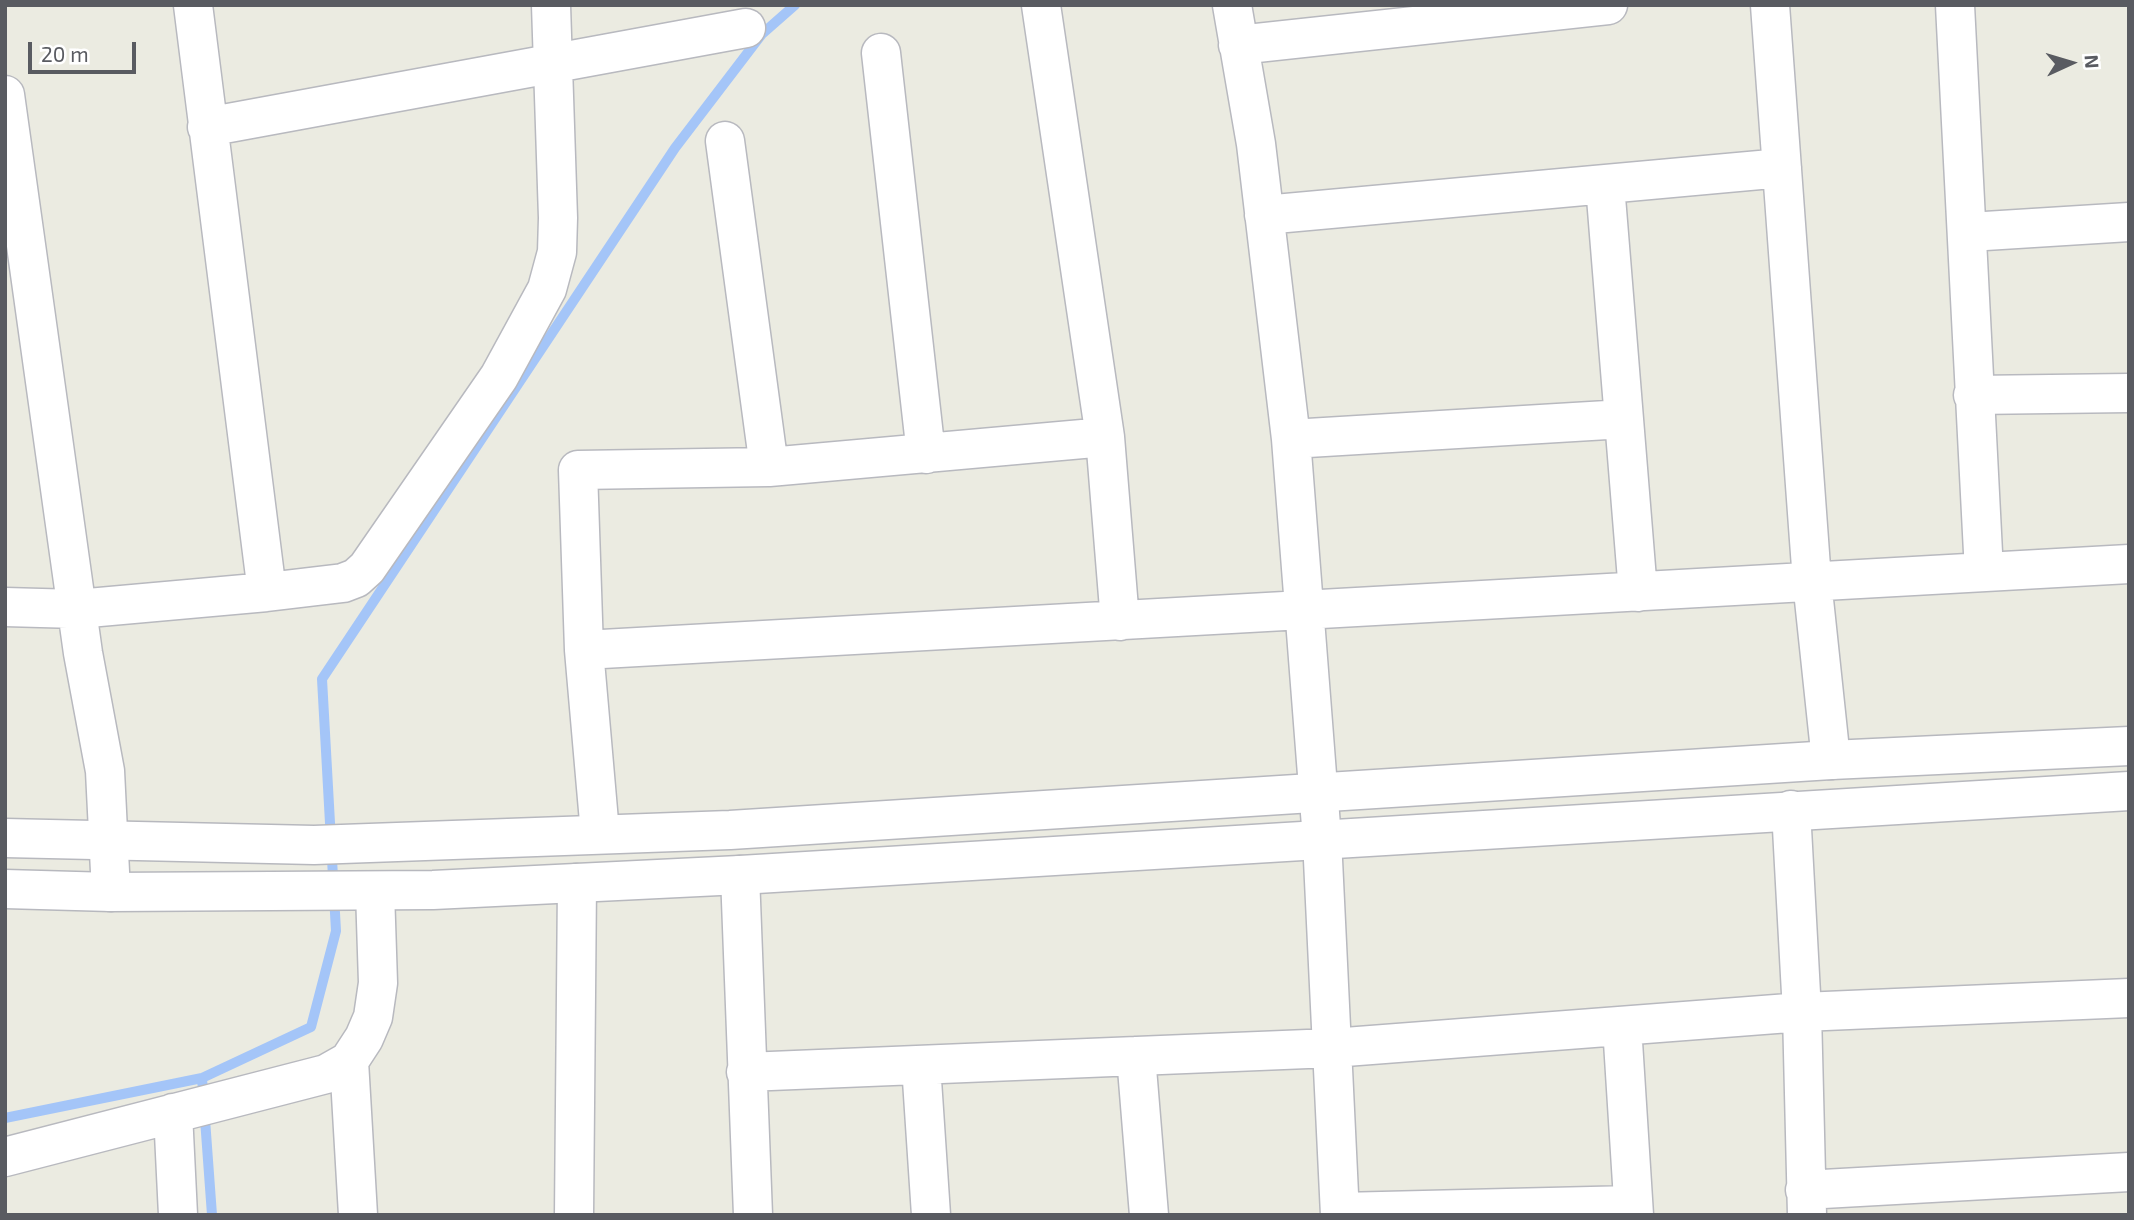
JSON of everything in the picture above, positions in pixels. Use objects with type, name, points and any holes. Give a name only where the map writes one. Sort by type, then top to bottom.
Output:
[{"type":"street","points":[[193,5],[267,592]]},
{"type":"street","points":[[5,607],[77,609],[267,592],[344,583],[356,578],[367,568],[499,377],[547,289],[557,241],[551,5]]},
{"type":"street","points":[[1041,5],[1105,437],[1120,621]]},
{"type":"street","points":[[1232,5],[1264,215],[1291,439],[1322,839],[1340,1214],[1633,1210],[1622,1026]]},
{"type":"street","points":[[1238,45],[1608,5]]},
{"type":"street","points":[[1770,5],[1812,581],[1831,760]]},
{"type":"street","points":[[1955,5],[1969,232],[1973,395],[1984,572]]},
{"type":"street","points":[[207,127],[554,61],[746,28]]},
{"type":"street","points":[[881,53],[926,454]]},
{"type":"street","points":[[5,95],[15,233],[105,771],[111,892]]},
{"type":"street","points":[[725,141],[769,467]]},
{"type":"street","points":[[1264,215],[1782,168]]},
{"type":"street","points":[[1605,185],[1638,592]]},
{"type":"street","points":[[1969,232],[2129,222]]},
{"type":"street","points":[[1973,395],[2129,393]]},
{"type":"street","points":[[1291,439],[1624,419]]},
{"type":"street","points":[[600,833],[584,650],[578,470],[769,467],[1105,437]]},
{"type":"street","points":[[584,650],[2129,564]]},
{"type":"street","points":[[5,838],[314,845],[730,830],[1318,795],[1831,760],[2129,746]]},
{"type":"street","points":[[5,889],[111,892],[349,891],[576,883],[2129,791]]},
{"type":"street","points":[[1791,810],[1802,1012],[1806,1202],[2129,1172]]},
{"type":"street","points":[[740,875],[753,1215]]},
{"type":"street","points":[[574,1215],[576,883]]},
{"type":"street","points":[[5,1157],[326,1074],[349,1060],[364,1038],[373,1017],[378,983],[349,891]]},
{"type":"street","points":[[746,1072],[1332,1048],[1802,1012],[2129,998]]},
{"type":"street","points":[[1136,1056],[1149,1215]]},
{"type":"street","points":[[349,1060],[358,1215]]},
{"type":"street","points":[[921,1065],[931,1215]]},
{"type":"street","points":[[178,1215],[194,1108]]},
{"type":"waterway","points":[[5,1118],[202,1078],[311,1027],[336,931],[322,679],[675,148],[762,34],[795,5]]},
{"type":"waterway","points":[[202,1078],[212,1215]]}]
